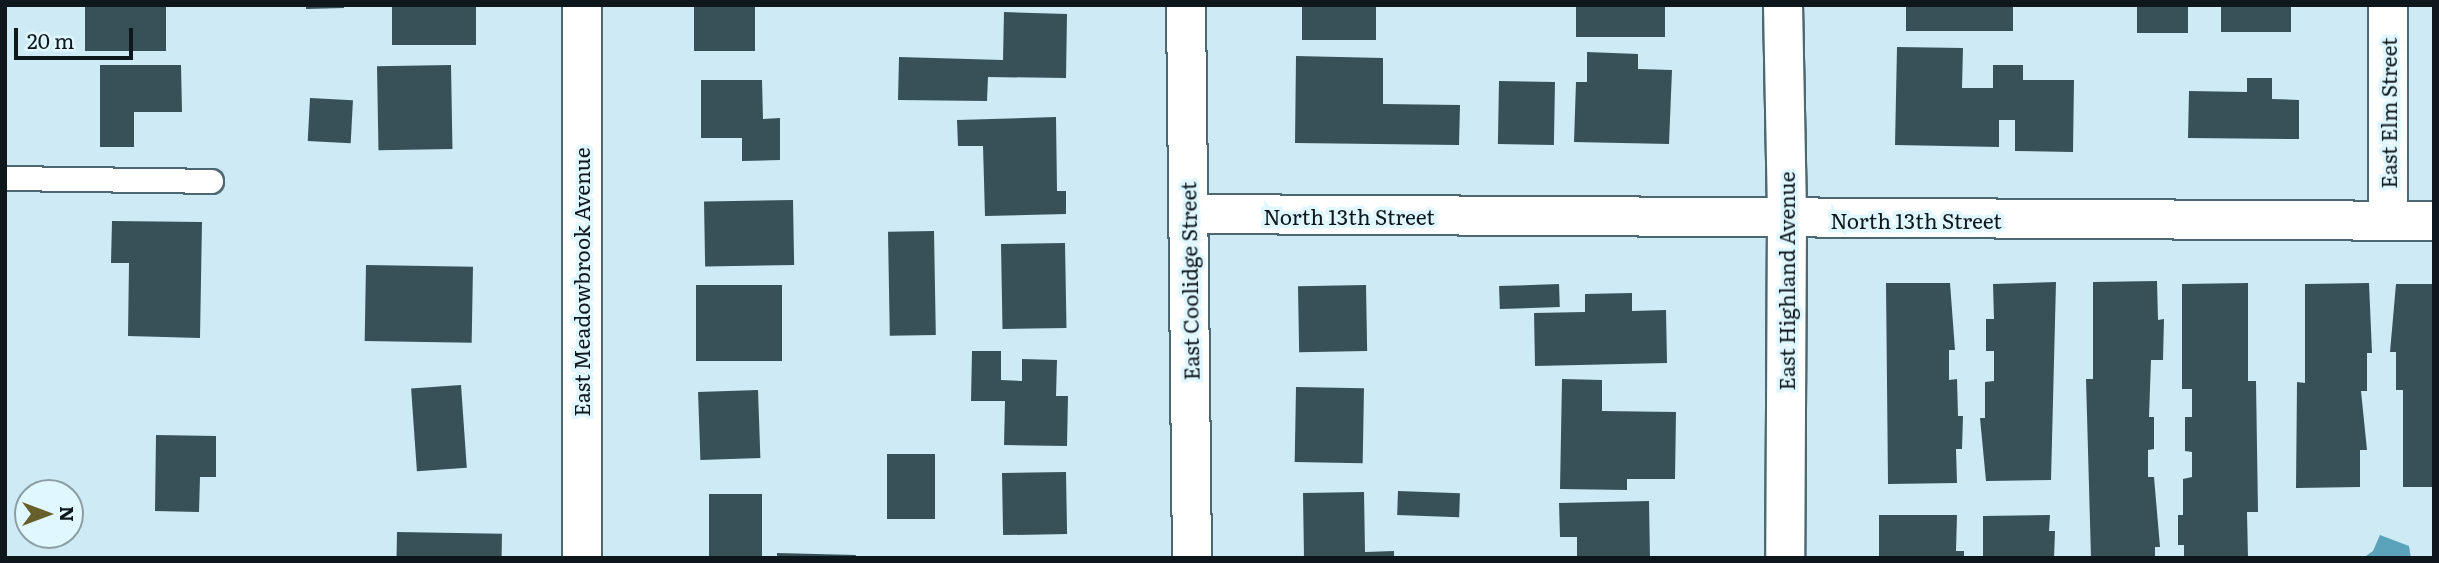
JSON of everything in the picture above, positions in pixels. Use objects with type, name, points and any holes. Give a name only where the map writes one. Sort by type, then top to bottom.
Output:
[{"type":"street","name":"East Meadowbrook Avenue","points":[[582,5],[582,558]]},
{"type":"street","name":"East Coolidge Street","points":[[1186,5],[1192,558]]},
{"type":"street","name":"East Highland Avenue","points":[[1783,5],[1787,219],[1785,558]]},
{"type":"street","name":"East Elm Street","points":[[2388,5],[2388,220]]},
{"type":"street","name":"North 13th Street","points":[[1189,214],[2434,221]]},
{"type":"lane","points":[[5,178],[211,181]]},
{"type":"water","points":[[2380,535],[2409,546],[2411,558],[2363,558],[2373,551]]},
{"type":"building","points":[[85,5],[166,5],[166,51],[85,51]]},
{"type":"building","points":[[306,5],[344,5],[344,8],[306,9]]},
{"type":"building","points":[[392,5],[476,5],[476,45],[392,45]]},
{"type":"building","points":[[694,5],[755,5],[755,51],[694,51]]},
{"type":"building","points":[[1302,5],[1376,5],[1376,40],[1302,40]]},
{"type":"building","points":[[1576,5],[1665,5],[1665,37],[1576,37]]},
{"type":"building","points":[[1906,5],[2013,5],[2013,31],[1906,31]]},
{"type":"building","points":[[2137,5],[2188,5],[2188,33],[2137,33]]},
{"type":"building","points":[[2221,5],[2291,5],[2291,32],[2221,32]]},
{"type":"building","points":[[1004,12],[1067,14],[1066,78],[988,77],[987,101],[898,100],[899,57],[1003,60]]},
{"type":"building","points":[[1897,47],[1963,48],[1962,88],[1993,88],[1993,65],[2023,65],[2023,80],[2074,80],[2073,152],[2015,151],[2015,120],[1999,120],[1999,147],[1895,145]]},
{"type":"building","points":[[1587,52],[1638,54],[1638,69],[1672,70],[1669,144],[1574,142],[1576,82],[1587,82]]},
{"type":"building","points":[[1296,56],[1383,58],[1383,104],[1460,105],[1459,145],[1295,143]]},
{"type":"building","points":[[100,65],[181,65],[182,112],[134,112],[134,147],[100,147]]},
{"type":"building","points":[[451,65],[452,149],[378,150],[377,66]]},
{"type":"building","points":[[2247,78],[2272,78],[2272,99],[2299,100],[2299,139],[2188,138],[2189,91],[2247,92]]},
{"type":"building","points":[[701,80],[762,80],[763,119],[780,118],[780,160],[742,161],[742,138],[701,138]]},
{"type":"building","points":[[1499,81],[1555,82],[1554,145],[1498,144]]},
{"type":"building","points":[[310,98],[353,100],[351,143],[308,141]]},
{"type":"building","points":[[1056,117],[1057,191],[1066,191],[1066,214],[985,216],[983,146],[958,146],[957,120]]},
{"type":"building","points":[[793,200],[794,265],[705,267],[704,202]]},
{"type":"building","points":[[112,221],[202,222],[200,338],[128,336],[129,263],[111,263]]},
{"type":"building","points":[[934,231],[936,335],[890,336],[888,232]]},
{"type":"building","points":[[1065,243],[1066,328],[1002,329],[1001,244]]},
{"type":"building","points":[[366,265],[473,267],[472,343],[365,341]]},
{"type":"building","points":[[2157,281],[2158,320],[2164,319],[2163,360],[2151,360],[2149,417],[2154,417],[2154,449],[2148,450],[2148,477],[2154,477],[2160,547],[2155,547],[2155,558],[2091,558],[2086,379],[2093,379],[2093,282]]},
{"type":"building","points":[[2056,282],[2051,480],[1986,481],[1980,418],[1985,418],[1985,382],[1994,381],[1994,351],[1986,351],[1986,319],[1994,319],[1993,284]]},
{"type":"building","points":[[1886,283],[1950,283],[1955,350],[1949,350],[1949,380],[1957,379],[1958,416],[1963,416],[1962,449],[1956,449],[1957,483],[1888,484]]},
{"type":"building","points":[[2248,283],[2248,381],[2256,381],[2258,512],[2247,512],[2248,558],[2184,558],[2184,545],[2178,545],[2178,515],[2183,515],[2183,479],[2192,477],[2192,452],[2185,451],[2185,417],[2192,417],[2192,389],[2182,389],[2182,284]]},
{"type":"building","points":[[2369,283],[2372,353],[2367,353],[2367,391],[2361,391],[2367,450],[2360,450],[2360,487],[2296,488],[2297,382],[2305,383],[2305,284]]},
{"type":"building","points":[[1559,284],[1560,307],[1500,309],[1499,286]]},
{"type":"building","points":[[2396,284],[2434,284],[2434,487],[2403,487],[2403,390],[2396,390],[2396,352],[2390,352]]},
{"type":"building","points":[[696,285],[782,285],[782,361],[696,361]]},
{"type":"building","points":[[1366,285],[1367,351],[1299,352],[1298,286]]},
{"type":"building","points":[[1632,293],[1632,311],[1666,310],[1667,363],[1535,366],[1534,313],[1585,312],[1585,294]]},
{"type":"building","points":[[972,351],[1001,351],[1001,380],[1022,381],[1022,359],[1057,360],[1056,396],[1068,396],[1067,446],[1004,445],[1005,401],[971,401]]},
{"type":"building","points":[[1562,379],[1602,380],[1602,411],[1676,412],[1675,479],[1627,479],[1627,490],[1560,489]]},
{"type":"building","points":[[461,385],[467,468],[417,471],[411,388]]},
{"type":"building","points":[[1296,387],[1364,388],[1363,463],[1295,462]]},
{"type":"building","points":[[758,390],[760,458],[700,460],[698,392]]},
{"type":"building","points":[[156,435],[216,436],[216,477],[200,477],[199,512],[155,511]]},
{"type":"building","points":[[887,454],[935,454],[935,519],[887,519]]},
{"type":"building","points":[[1066,472],[1067,534],[1003,535],[1002,473]]},
{"type":"building","points":[[1398,491],[1460,493],[1459,517],[1397,515]]},
{"type":"building","points":[[1364,492],[1365,552],[1394,551],[1394,558],[1304,558],[1303,493]]},
{"type":"building","points":[[709,494],[762,494],[762,558],[709,558]]},
{"type":"building","points":[[1649,501],[1650,558],[1577,558],[1577,537],[1560,537],[1559,503]]},
{"type":"building","points":[[1879,515],[1957,515],[1956,551],[1964,551],[1964,558],[1879,558]]},
{"type":"building","points":[[2050,515],[2049,531],[2055,531],[2054,558],[1983,558],[1983,516]]},
{"type":"building","points":[[397,532],[502,534],[502,558],[397,558]]},
{"type":"building","points":[[777,553],[856,555],[855,558],[777,558]]}]
